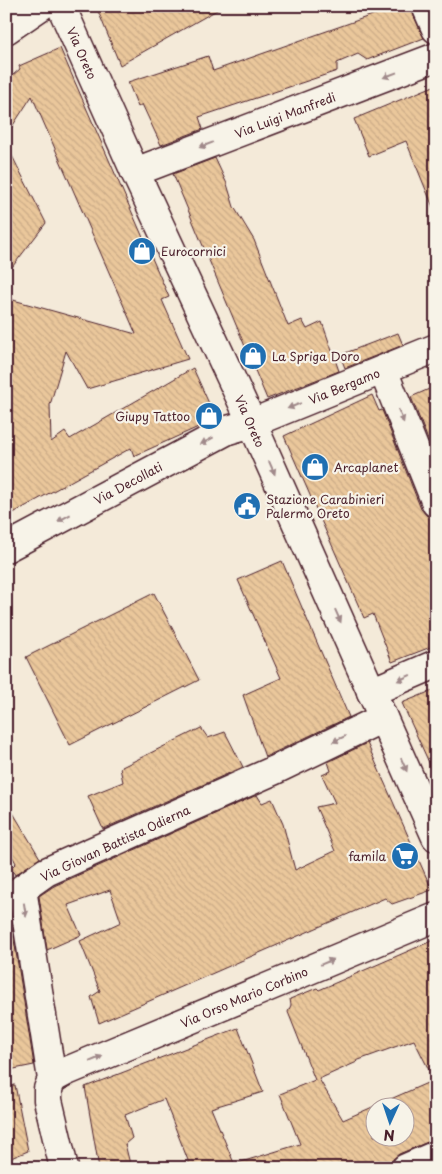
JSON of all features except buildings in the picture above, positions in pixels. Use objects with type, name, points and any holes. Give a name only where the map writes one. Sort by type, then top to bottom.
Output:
[{"type":"street","points":[[6,30],[41,6]]},
{"type":"street","name":"Via Oreto","points":[[61,6],[135,172],[252,423],[436,837]]},
{"type":"street","points":[[426,6],[436,29]]},
{"type":"street","name":"Via Luigi Manfredi","points":[[135,172],[436,57]]},
{"type":"street","name":"Via Bergamo","points":[[252,423],[436,348]]},
{"type":"street","points":[[383,370],[436,503]]},
{"type":"street","name":"Via Decollati","points":[[6,548],[228,430],[252,423]]},
{"type":"street","points":[[371,692],[436,664]]},
{"type":"street","name":"Via Giovan Battista Odierna","points":[[52,1079],[22,889],[46,872],[275,770],[383,718]]},
{"type":"street","name":"Via Orso Mario Corbino","points":[[52,1079],[67,1071],[436,916]]},
{"type":"street","points":[[52,1079],[48,1089],[48,1100],[60,1166]]},
{"type":"street","points":[[406,1168],[436,1155]]},
{"type":"place","name":"Eurocornici","points":[[142,251]]},
{"type":"place","name":"La Spriga Doro","points":[[253,356]]},
{"type":"place","name":"Giupy Tattoo","points":[[209,416]]},
{"type":"place","name":"Arcaplanet","points":[[315,467]]},
{"type":"place","name":"Stazione Carabinieri Palermo Oreto","points":[[247,506]]},
{"type":"place","name":"famila","points":[[405,856]]}]
